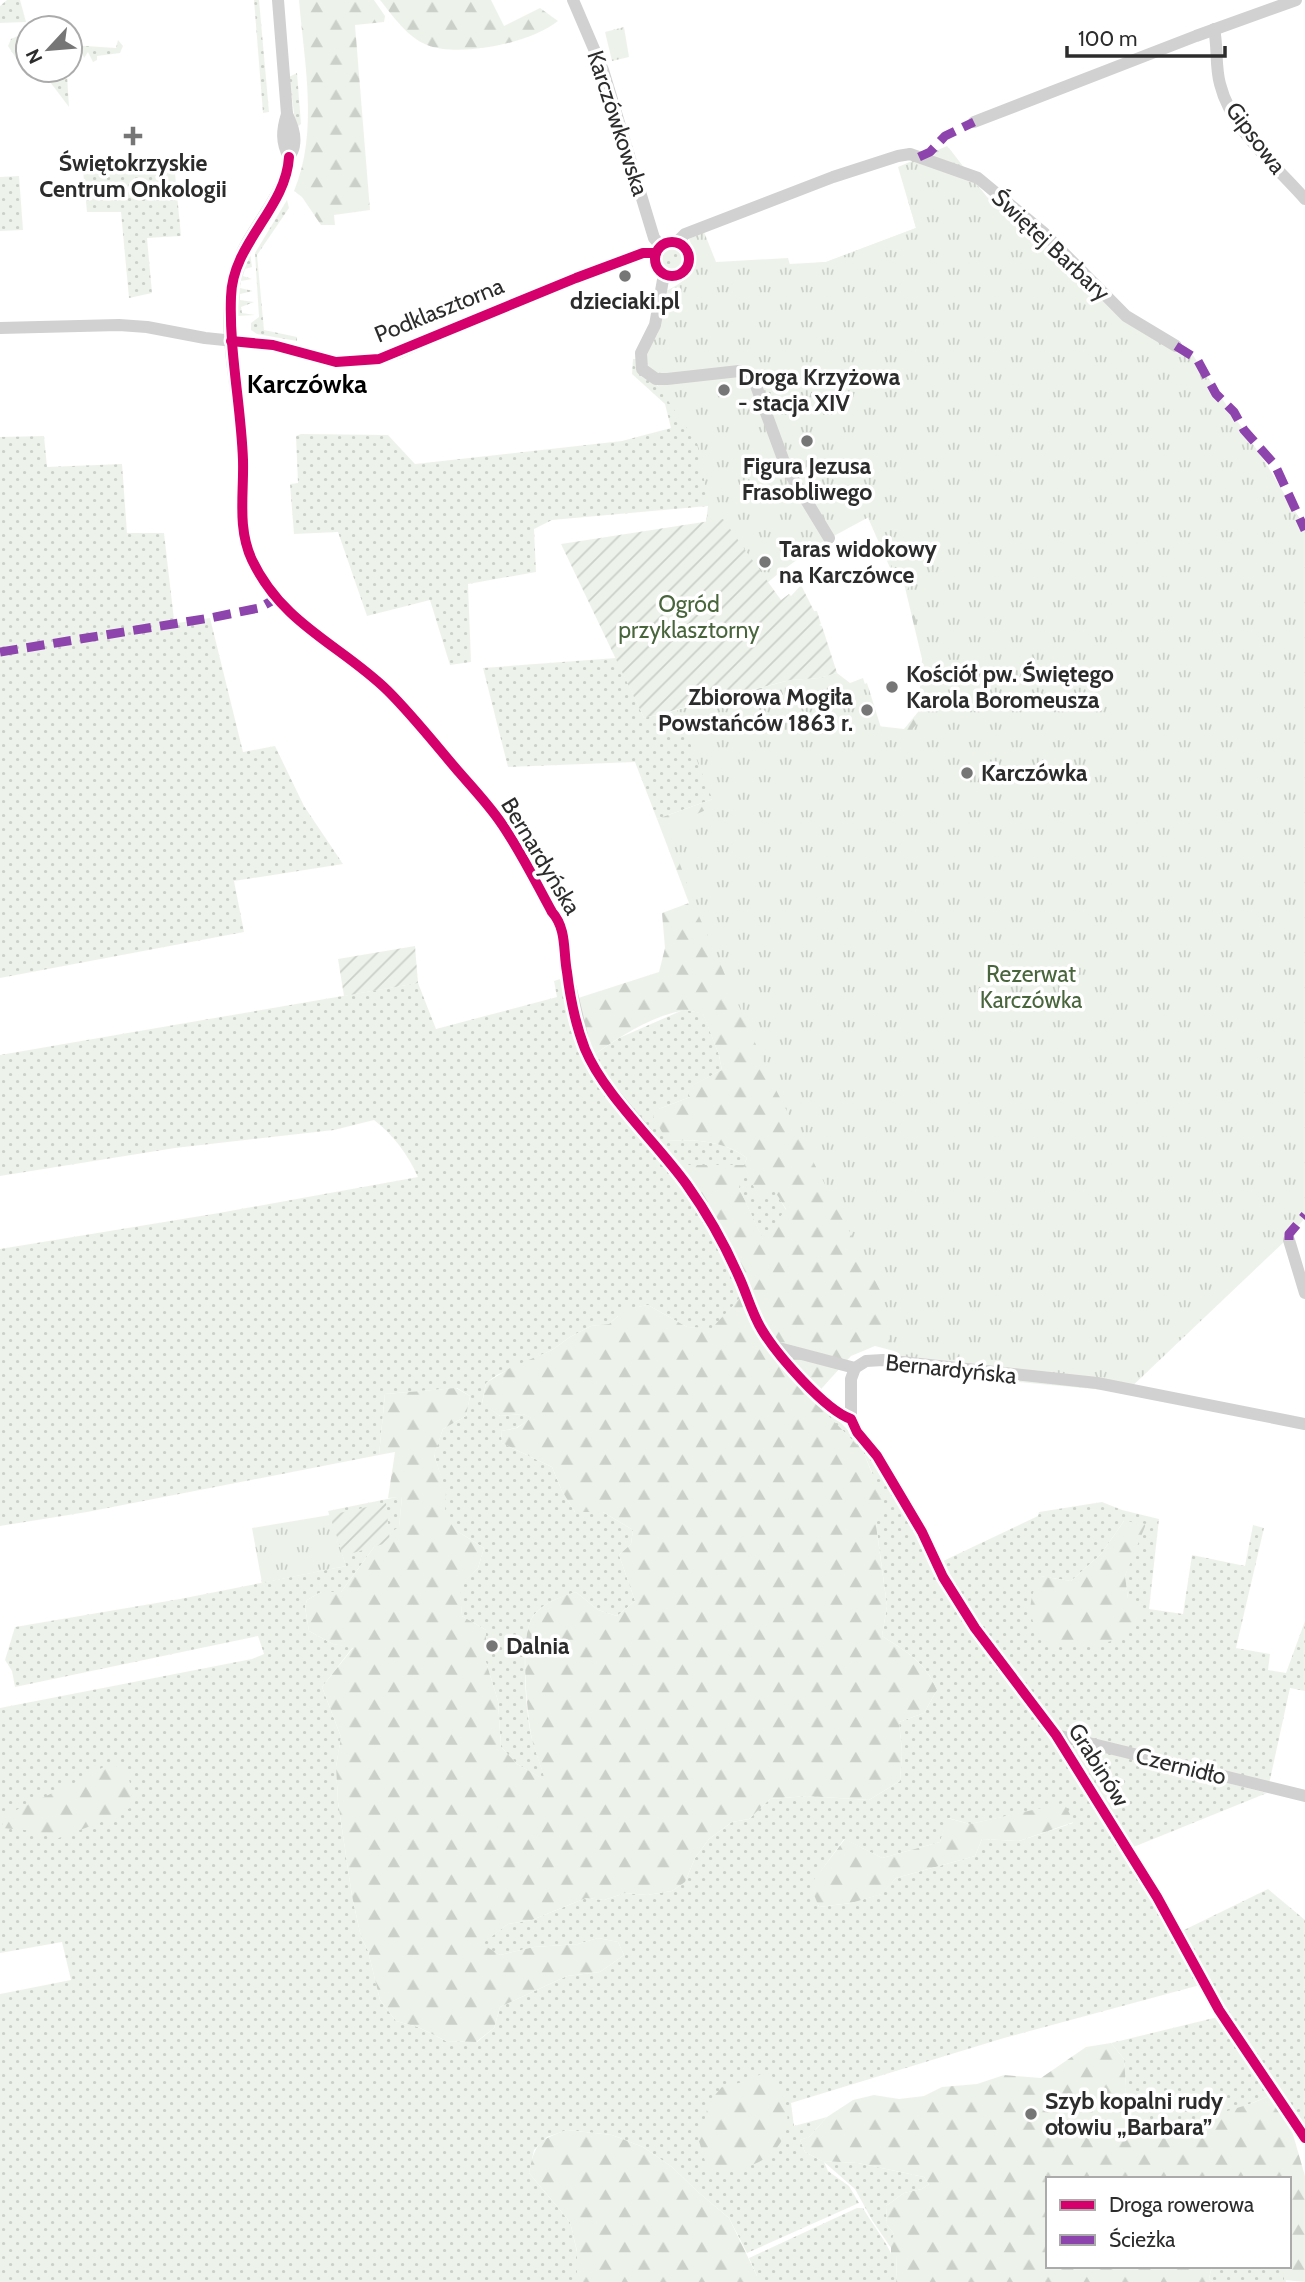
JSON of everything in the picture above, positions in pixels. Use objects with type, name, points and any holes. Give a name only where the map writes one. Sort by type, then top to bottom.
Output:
[{"type":"street","name":"Bernardyńska","points":[[278,0],[287,114],[293,127],[295,145],[281,187],[235,268],[231,290],[231,341],[243,462],[244,534],[248,550],[260,574],[277,598],[306,627],[389,692],[500,821],[564,933],[567,973],[586,1052],[605,1083],[669,1160],[698,1201],[734,1265],[761,1330],[775,1347],[855,1368],[866,1362],[883,1360],[1097,1383],[1305,1424]]},
{"type":"street","name":"Karczówkowska","points":[[573,0],[603,69],[658,249]]},
{"type":"street","points":[[974,122],[1296,0]]},
{"type":"street","name":"Gipsowa","points":[[1214,29],[1219,79],[1228,103],[1248,135],[1305,199]]},
{"type":"street","name":"Podklasztorna","points":[[0,328],[119,325],[147,327],[281,346],[336,362],[379,359],[587,273],[658,249],[667,242],[677,242],[685,234],[833,177],[898,156],[910,154],[919,157]]},
{"type":"street","name":"Świętej Barbary","points":[[919,157],[978,178],[1043,232],[1126,316],[1176,346]]},
{"type":"street","points":[[658,249],[656,265],[664,274],[675,275],[685,270],[688,265],[687,251],[677,242]]},
{"type":"street","points":[[664,274],[655,326],[641,353],[642,369],[656,379],[728,372],[745,374],[755,383],[790,474],[829,538]]},
{"type":"street","points":[[1289,1240],[1305,1293]]},
{"type":"street","name":"Grabinów","points":[[855,1368],[851,1376],[850,1396],[851,1419],[857,1432],[877,1456],[922,1532],[943,1577],[975,1628],[1056,1735],[1157,1897],[1219,2010],[1305,2138]]},
{"type":"street","name":"Czernidło","points":[[1056,1735],[1305,1797]]},
{"type":"green space","points":[[7,0],[20,0],[24,14],[14,14],[14,22],[0,23],[0,6]]},
{"type":"green space","points":[[254,0],[259,0],[269,112],[263,113]]},
{"type":"green space","points":[[299,0],[374,0],[385,16],[384,22],[355,25],[370,210],[334,215],[335,225],[321,225],[302,197],[294,191],[302,168],[308,121]]},
{"type":"green space","points":[[380,0],[491,0],[504,26],[540,8],[558,21],[531,36],[513,42],[476,49],[441,49],[413,37]]},
{"type":"green space","points":[[624,27],[629,57],[612,61],[605,32]]},
{"type":"green space","points":[[14,38],[14,55],[8,46]]},
{"type":"green space","points":[[118,40],[123,46],[120,53],[97,56],[97,60],[93,62],[88,52],[84,58],[84,46],[116,48]]},
{"type":"green space","points":[[297,73],[301,124],[296,128],[289,77]]},
{"type":"green space","points":[[52,84],[68,84],[69,107]]},
{"type":"green space","name":"Rezerwat Karczówka","points":[[947,146],[987,197],[1039,234],[1121,313],[1188,348],[1305,527],[1305,1211],[897,1356],[894,1351],[875,1346],[851,1356],[812,1399],[863,1451],[883,1501],[876,1525],[887,1606],[882,1636],[921,1665],[937,1690],[924,1713],[899,1722],[902,1752],[900,1781],[869,1800],[807,1796],[770,1799],[749,1819],[732,1822],[709,1839],[695,1858],[685,1882],[672,1891],[647,1895],[625,1893],[604,1900],[586,1898],[532,1920],[508,1924],[482,1944],[500,1955],[534,1947],[578,1944],[598,1938],[618,1942],[624,1955],[600,1972],[567,1976],[500,2007],[494,2028],[476,2042],[446,2041],[418,2027],[396,2021],[380,2000],[352,1896],[338,1802],[336,1767],[341,1737],[322,1687],[353,1648],[333,1644],[309,1631],[305,1607],[307,1600],[321,1592],[341,1592],[380,1539],[399,1527],[402,1497],[388,1498],[395,1452],[379,1455],[385,1394],[456,1388],[470,1396],[466,1416],[443,1429],[434,1455],[446,1490],[445,1515],[457,1531],[484,1548],[478,1568],[460,1586],[462,1616],[486,1630],[486,1662],[498,1701],[501,1747],[517,1764],[545,1780],[532,1739],[527,1696],[526,1644],[531,1620],[535,1614],[551,1602],[576,1592],[598,1610],[617,1616],[635,1601],[619,1555],[631,1544],[633,1530],[603,1512],[575,1512],[552,1467],[502,1443],[501,1431],[517,1428],[531,1418],[523,1414],[500,1416],[482,1404],[486,1383],[510,1368],[552,1350],[591,1326],[609,1324],[626,1309],[648,1305],[687,1327],[712,1328],[744,1296],[679,1165],[744,1165],[747,1158],[729,1148],[708,1142],[667,1141],[653,1116],[659,1109],[690,1097],[687,1088],[722,1070],[703,1014],[684,1011],[657,1018],[623,1035],[592,1056],[575,999],[659,972],[665,948],[662,913],[689,903],[657,819],[741,789],[687,719],[677,710],[790,680],[819,678],[837,673],[850,683],[863,678],[878,726],[904,729],[918,712],[922,659],[902,575],[894,577],[865,511],[658,333],[667,291],[675,287],[770,265],[826,262],[916,228],[898,167]],"holes":[[[744,1166],[758,1196],[774,1190],[786,1209],[763,1239],[739,1188]]]},
{"type":"green space","name":"Rezerwat Karczówka","points":[[949,148],[991,203],[1019,211],[1126,319],[1192,354],[1265,462],[1305,528],[1305,1218],[1285,1241],[1126,1392],[902,1371],[883,1321],[884,1298],[776,1090],[695,907],[667,827],[715,806],[677,710],[751,691],[835,678],[854,688],[867,683],[882,731],[908,742],[908,734],[922,718],[926,665],[907,581],[899,583],[869,517],[806,551],[767,583],[723,520],[706,522],[709,506],[697,443],[647,370],[647,350],[658,333],[667,291],[683,281],[692,270],[695,257],[689,239],[704,232],[716,262],[788,258],[790,265],[826,262],[916,228],[899,168]]},
{"type":"green space","points":[[174,163],[181,236],[147,238],[152,293],[129,298],[121,212],[87,212],[83,171]]},
{"type":"green space","points":[[19,176],[23,230],[0,231],[0,177]]},
{"type":"green space","points":[[287,200],[289,208],[257,255],[264,330],[297,337],[297,341],[257,334],[251,330],[251,323],[259,317],[255,253]]},
{"type":"green space","points":[[672,248],[680,251],[683,259],[680,267],[672,270],[664,267],[661,259],[664,251]]},
{"type":"green space","points":[[250,253],[252,267],[245,269],[243,276],[252,279],[241,281],[240,288],[253,291],[240,294],[240,300],[254,302],[241,307],[242,313],[255,315],[237,316],[241,277]]},
{"type":"green space","points":[[633,359],[636,359],[653,381],[816,546],[783,570],[723,520],[706,522],[708,506],[552,520],[534,529],[536,572],[468,584],[471,662],[450,665],[430,600],[367,616],[338,532],[294,534],[290,484],[298,483],[296,436],[388,435],[415,464],[622,441],[671,428],[665,404],[632,374]]},
{"type":"green space","points":[[44,436],[47,467],[122,464],[127,533],[164,533],[174,620],[171,624],[210,618],[243,752],[275,746],[304,806],[343,864],[234,881],[244,932],[0,978],[0,437]]},
{"type":"green space","name":"Ogród przyklasztorny","points":[[723,519],[781,600],[789,594],[791,596],[801,585],[814,611],[817,611],[821,624],[819,625],[822,626],[837,673],[819,678],[790,680],[644,718],[561,544]]},
{"type":"green space","points":[[616,658],[644,718],[677,710],[688,719],[741,789],[657,819],[635,762],[508,767],[483,668]]},
{"type":"green space","points":[[415,946],[418,983],[344,996],[338,959]]},
{"type":"green space","points":[[560,979],[592,1069],[690,1200],[732,1268],[744,1296],[717,1324],[757,1379],[828,1381],[818,1392],[749,1389],[700,1328],[687,1327],[648,1305],[634,1308],[687,1382],[718,1378],[726,1391],[709,1409],[732,1445],[873,1475],[863,1451],[811,1399],[815,1396],[873,1456],[917,1532],[938,1577],[973,1631],[1058,1743],[1158,1907],[1200,1985],[1004,2038],[791,2103],[794,2126],[827,2117],[809,2137],[800,2140],[805,2152],[822,2161],[858,2163],[924,2177],[929,2184],[922,2189],[904,2193],[886,2206],[887,2225],[894,2234],[891,2248],[855,2189],[824,2162],[828,2171],[849,2186],[859,2203],[747,2253],[729,2218],[672,2167],[643,2147],[612,2135],[567,2130],[547,2137],[534,2150],[529,2173],[570,2222],[577,2252],[577,2282],[0,2282],[0,1994],[71,1980],[62,1942],[0,1953],[0,1708],[252,1659],[264,1654],[258,1636],[15,1687],[12,1671],[5,1660],[15,1627],[180,1599],[346,1566],[328,1511],[402,1496],[399,1528],[380,1539],[341,1592],[321,1592],[307,1600],[305,1607],[309,1631],[333,1644],[353,1647],[322,1687],[341,1737],[336,1767],[338,1802],[352,1896],[380,2000],[396,2021],[418,2027],[446,2041],[477,2042],[494,2028],[500,2007],[567,1976],[600,1972],[624,1955],[618,1942],[598,1938],[578,1944],[534,1947],[500,1955],[481,1944],[508,1924],[532,1920],[586,1898],[604,1900],[625,1893],[647,1895],[672,1891],[685,1882],[695,1858],[709,1839],[732,1822],[749,1819],[770,1799],[807,1796],[869,1800],[900,1781],[902,1752],[899,1722],[924,1713],[937,1690],[921,1665],[882,1636],[887,1606],[876,1524],[882,1501],[879,1492],[801,1480],[723,1462],[698,1424],[654,1431],[646,1394],[659,1376],[618,1316],[609,1324],[591,1326],[552,1350],[497,1375],[486,1383],[482,1403],[500,1416],[523,1414],[532,1418],[516,1428],[501,1431],[502,1443],[552,1467],[575,1512],[603,1512],[633,1530],[631,1544],[619,1555],[635,1601],[617,1616],[598,1610],[576,1592],[544,1606],[531,1620],[526,1644],[526,1697],[532,1739],[546,1781],[517,1764],[501,1747],[498,1701],[486,1662],[486,1630],[462,1616],[459,1586],[478,1568],[484,1548],[457,1531],[444,1515],[445,1490],[434,1454],[443,1429],[466,1416],[470,1396],[457,1388],[385,1394],[379,1455],[87,1512],[0,1526],[0,1249],[418,1177],[399,1146],[374,1120],[334,1130],[175,1148],[0,1176],[0,1055],[418,983],[436,1029],[557,997],[554,981]],"holes":[[[1064,1804],[1073,1823],[1019,1841],[982,1839],[975,1856],[896,1878],[881,1894],[851,1903],[819,1907],[811,1885],[844,1839],[882,1858],[940,1842],[948,1818],[970,1824]]]},
{"type":"green space","points":[[683,1010],[703,1013],[722,1070],[688,1088],[690,1097],[659,1109],[667,1141],[708,1142],[729,1148],[747,1158],[744,1165],[758,1195],[774,1189],[786,1210],[763,1240],[739,1188],[674,1167],[592,1056],[619,1038]]},
{"type":"green space","points":[[1102,1502],[1159,1519],[1149,1609],[1183,1614],[1192,1555],[1245,1566],[1253,1525],[1264,1528],[1236,1648],[1270,1654],[1268,1670],[1286,1673],[1305,1621],[1305,1691],[1290,1688],[1269,1784],[1059,1732],[1001,1655],[939,1563],[1038,1516],[1039,1512]],"holes":[[[1124,1521],[1133,1552],[1125,1576],[1128,1598],[1039,1576],[1071,1581],[1101,1554]]]},
{"type":"green space","points":[[386,1503],[390,1542],[343,1556],[330,1515]]},
{"type":"green space","points":[[330,1515],[346,1566],[262,1583],[252,1528]]},
{"type":"green space","points":[[1124,1521],[1146,1524],[1125,1576],[1128,1598],[1142,1614],[1134,1627],[1121,1638],[1100,1644],[1045,1646],[1031,1612],[1032,1596],[1039,1576],[1071,1581],[1101,1554]]},
{"type":"green space","points":[[1067,1742],[1267,1793],[1131,1848]]},
{"type":"green space","points":[[111,1763],[127,1776],[131,1786],[132,1807],[56,1839],[35,1831],[3,1828],[1,1817]]},
{"type":"green space","points":[[1064,1803],[1074,1822],[1019,1841],[982,1839],[975,1856],[896,1878],[882,1894],[851,1903],[819,1907],[810,1885],[845,1839],[882,1858],[940,1842],[947,1818],[970,1824]]},
{"type":"green space","points":[[1268,1889],[1305,1920],[1305,2132],[1227,2017],[1180,1932]]},
{"type":"green space","points":[[1218,2017],[1272,2095],[1232,2111],[1142,2138],[1125,2107],[1124,2059],[1111,2043]]},
{"type":"green space","points":[[1111,2043],[1124,2059],[1125,2107],[1142,2137],[1250,2104],[1272,2095],[1278,2086],[1287,2093],[1294,2111],[1292,2131],[1305,2176],[1305,2282],[1284,2280],[1284,2268],[1291,2268],[1291,2177],[1046,2177],[1046,2268],[1212,2268],[1209,2279],[1213,2282],[896,2282],[897,2256],[891,2255],[894,2234],[887,2225],[886,2206],[904,2193],[922,2189],[929,2184],[924,2177],[858,2163],[822,2161],[805,2152],[800,2140],[809,2137],[827,2117],[853,2100],[874,2095],[899,2099],[924,2096],[942,2087],[977,2084],[1004,2075],[1041,2078],[1086,2047]]},
{"type":"green space","points":[[769,2070],[787,2110],[786,2131],[782,2140],[761,2161],[737,2169],[708,2171],[699,2141],[709,2102],[722,2087],[747,2081]]},
{"type":"green space","points":[[567,2130],[612,2135],[643,2147],[672,2167],[729,2218],[757,2276],[757,2282],[577,2282],[577,2251],[570,2222],[529,2173],[539,2144]]},
{"type":"green space","points":[[857,2208],[863,2208],[891,2254],[897,2255],[896,2282],[757,2282],[749,2258]]},
{"type":"green space","points":[[1212,2268],[1284,2268],[1286,2282],[1213,2282],[1209,2279]]},
{"type":"marked path","points":[[919,157],[930,152],[945,136],[974,122]]},
{"type":"marked path","points":[[1176,346],[1197,359],[1216,394],[1234,412],[1244,430],[1275,465],[1305,530]]},
{"type":"marked path","points":[[0,652],[210,618],[259,608],[277,598]]},
{"type":"marked path","points":[[1289,1240],[1289,1234],[1305,1215]]},
{"type":"cycle path","points":[[289,157],[286,176],[279,193],[240,260],[231,297],[243,460],[242,511],[244,536],[252,560],[265,582],[296,618],[388,691],[484,801],[506,831],[560,926],[568,982],[582,1040],[605,1084],[675,1169],[702,1207],[728,1253],[755,1317],[769,1341],[815,1393],[840,1414],[851,1419],[857,1432],[877,1456],[922,1532],[943,1577],[975,1628],[1056,1735],[1157,1897],[1219,2010],[1305,2138]]},
{"type":"cycle path","points":[[672,242],[684,247],[689,259],[684,271],[672,276],[660,271],[655,259],[660,247],[672,242]]},
{"type":"cycle path","points":[[231,341],[273,345],[336,362],[379,359],[576,278],[643,253],[656,253]]},
{"type":"place","name":"Świętokrzyskie Centrum Onkologii","points":[[133,136]]},
{"type":"place","name":"dzieciaki.pl","points":[[625,276]]},
{"type":"place","name":"Droga Krzyżowa - stacja XIV","points":[[724,390]]},
{"type":"place","name":"Figura Jezusa Frasobliwego","points":[[807,441]]},
{"type":"place","name":"Taras widokowy na Karczówce","points":[[765,562]]},
{"type":"place","name":"Kościół pw. Świętego Karola Boromeusza","points":[[892,687]]},
{"type":"place","name":"Zbiorowa Mogiła Powstańców 1863 r.","points":[[867,710]]},
{"type":"place","name":"Karczówka","points":[[967,773]]},
{"type":"place","name":"Dalnia","points":[[492,1646]]},
{"type":"place","name":"Szyb kopalni rudy ołowiu „Barbara”","points":[[1031,2114]]},
{"type":"district","name":"Karczówka","points":[[307,384]]}]
